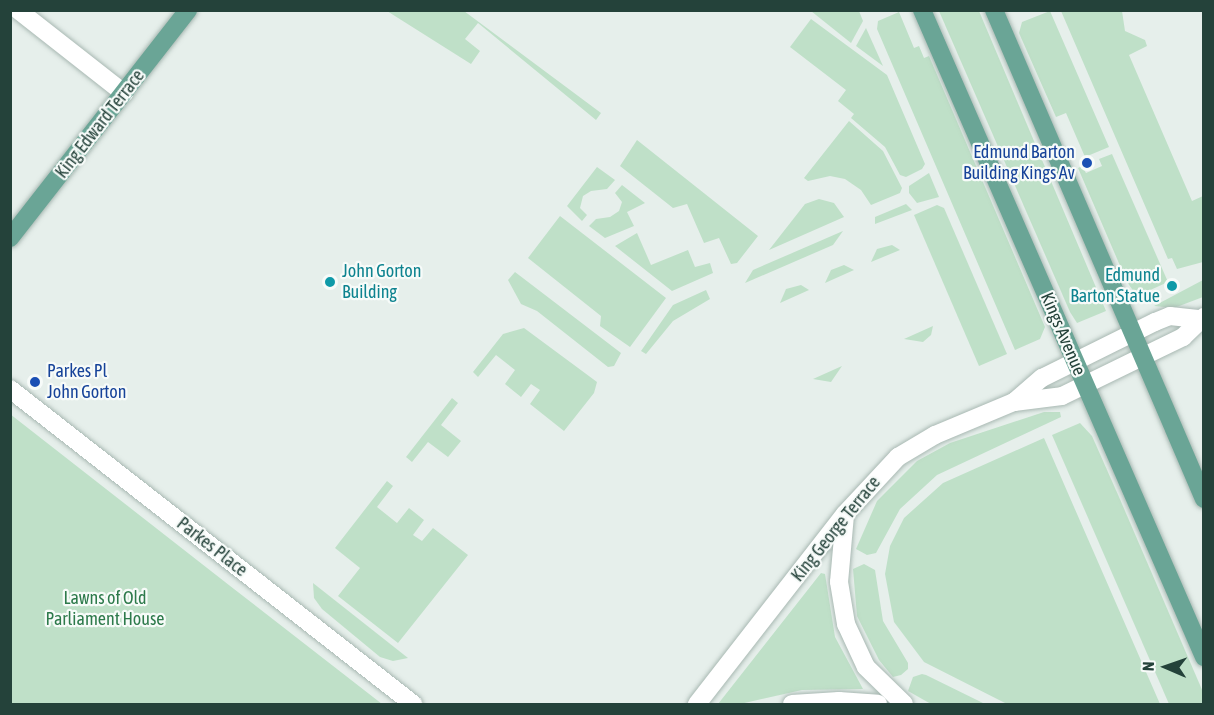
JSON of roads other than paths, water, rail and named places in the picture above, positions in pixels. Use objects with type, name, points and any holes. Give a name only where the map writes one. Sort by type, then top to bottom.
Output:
[{"type":"main road","name":"King Edward Terrace","points":[[13,230],[188,10]]},
{"type":"main road","name":"Kings Avenue","points":[[922,10],[1203,657]]},
{"type":"main road","points":[[994,10],[1203,499]]},
{"type":"street","points":[[18,10],[124,93]]},
{"type":"street","name":"King George Terrace","points":[[697,705],[845,514],[883,470],[908,450],[1014,402],[1038,380],[1131,333],[1170,316],[1201,318]]},
{"type":"street","name":"King George Terrace","points":[[1014,402],[1056,398],[1085,386],[1183,337],[1201,318]]},
{"type":"street","name":"Parkes Place","points":[[10,389],[413,705]]},
{"type":"street","points":[[845,514],[839,582],[846,624],[866,667],[904,705]]},
{"type":"street","points":[[792,705],[849,701],[878,705]]},
{"type":"place","name":"Edmund Barton Building Kings Av","points":[[1087,163]]},
{"type":"place","name":"John Gorton Building","points":[[330,282]]},
{"type":"place","name":"Edmund Barton Statue","points":[[1172,286]]},
{"type":"place","name":"Parkes Pl John Gorton","points":[[35,382]]},
{"type":"park label","name":"Lawns of Old Parliament House","points":[[105,609]]}]
